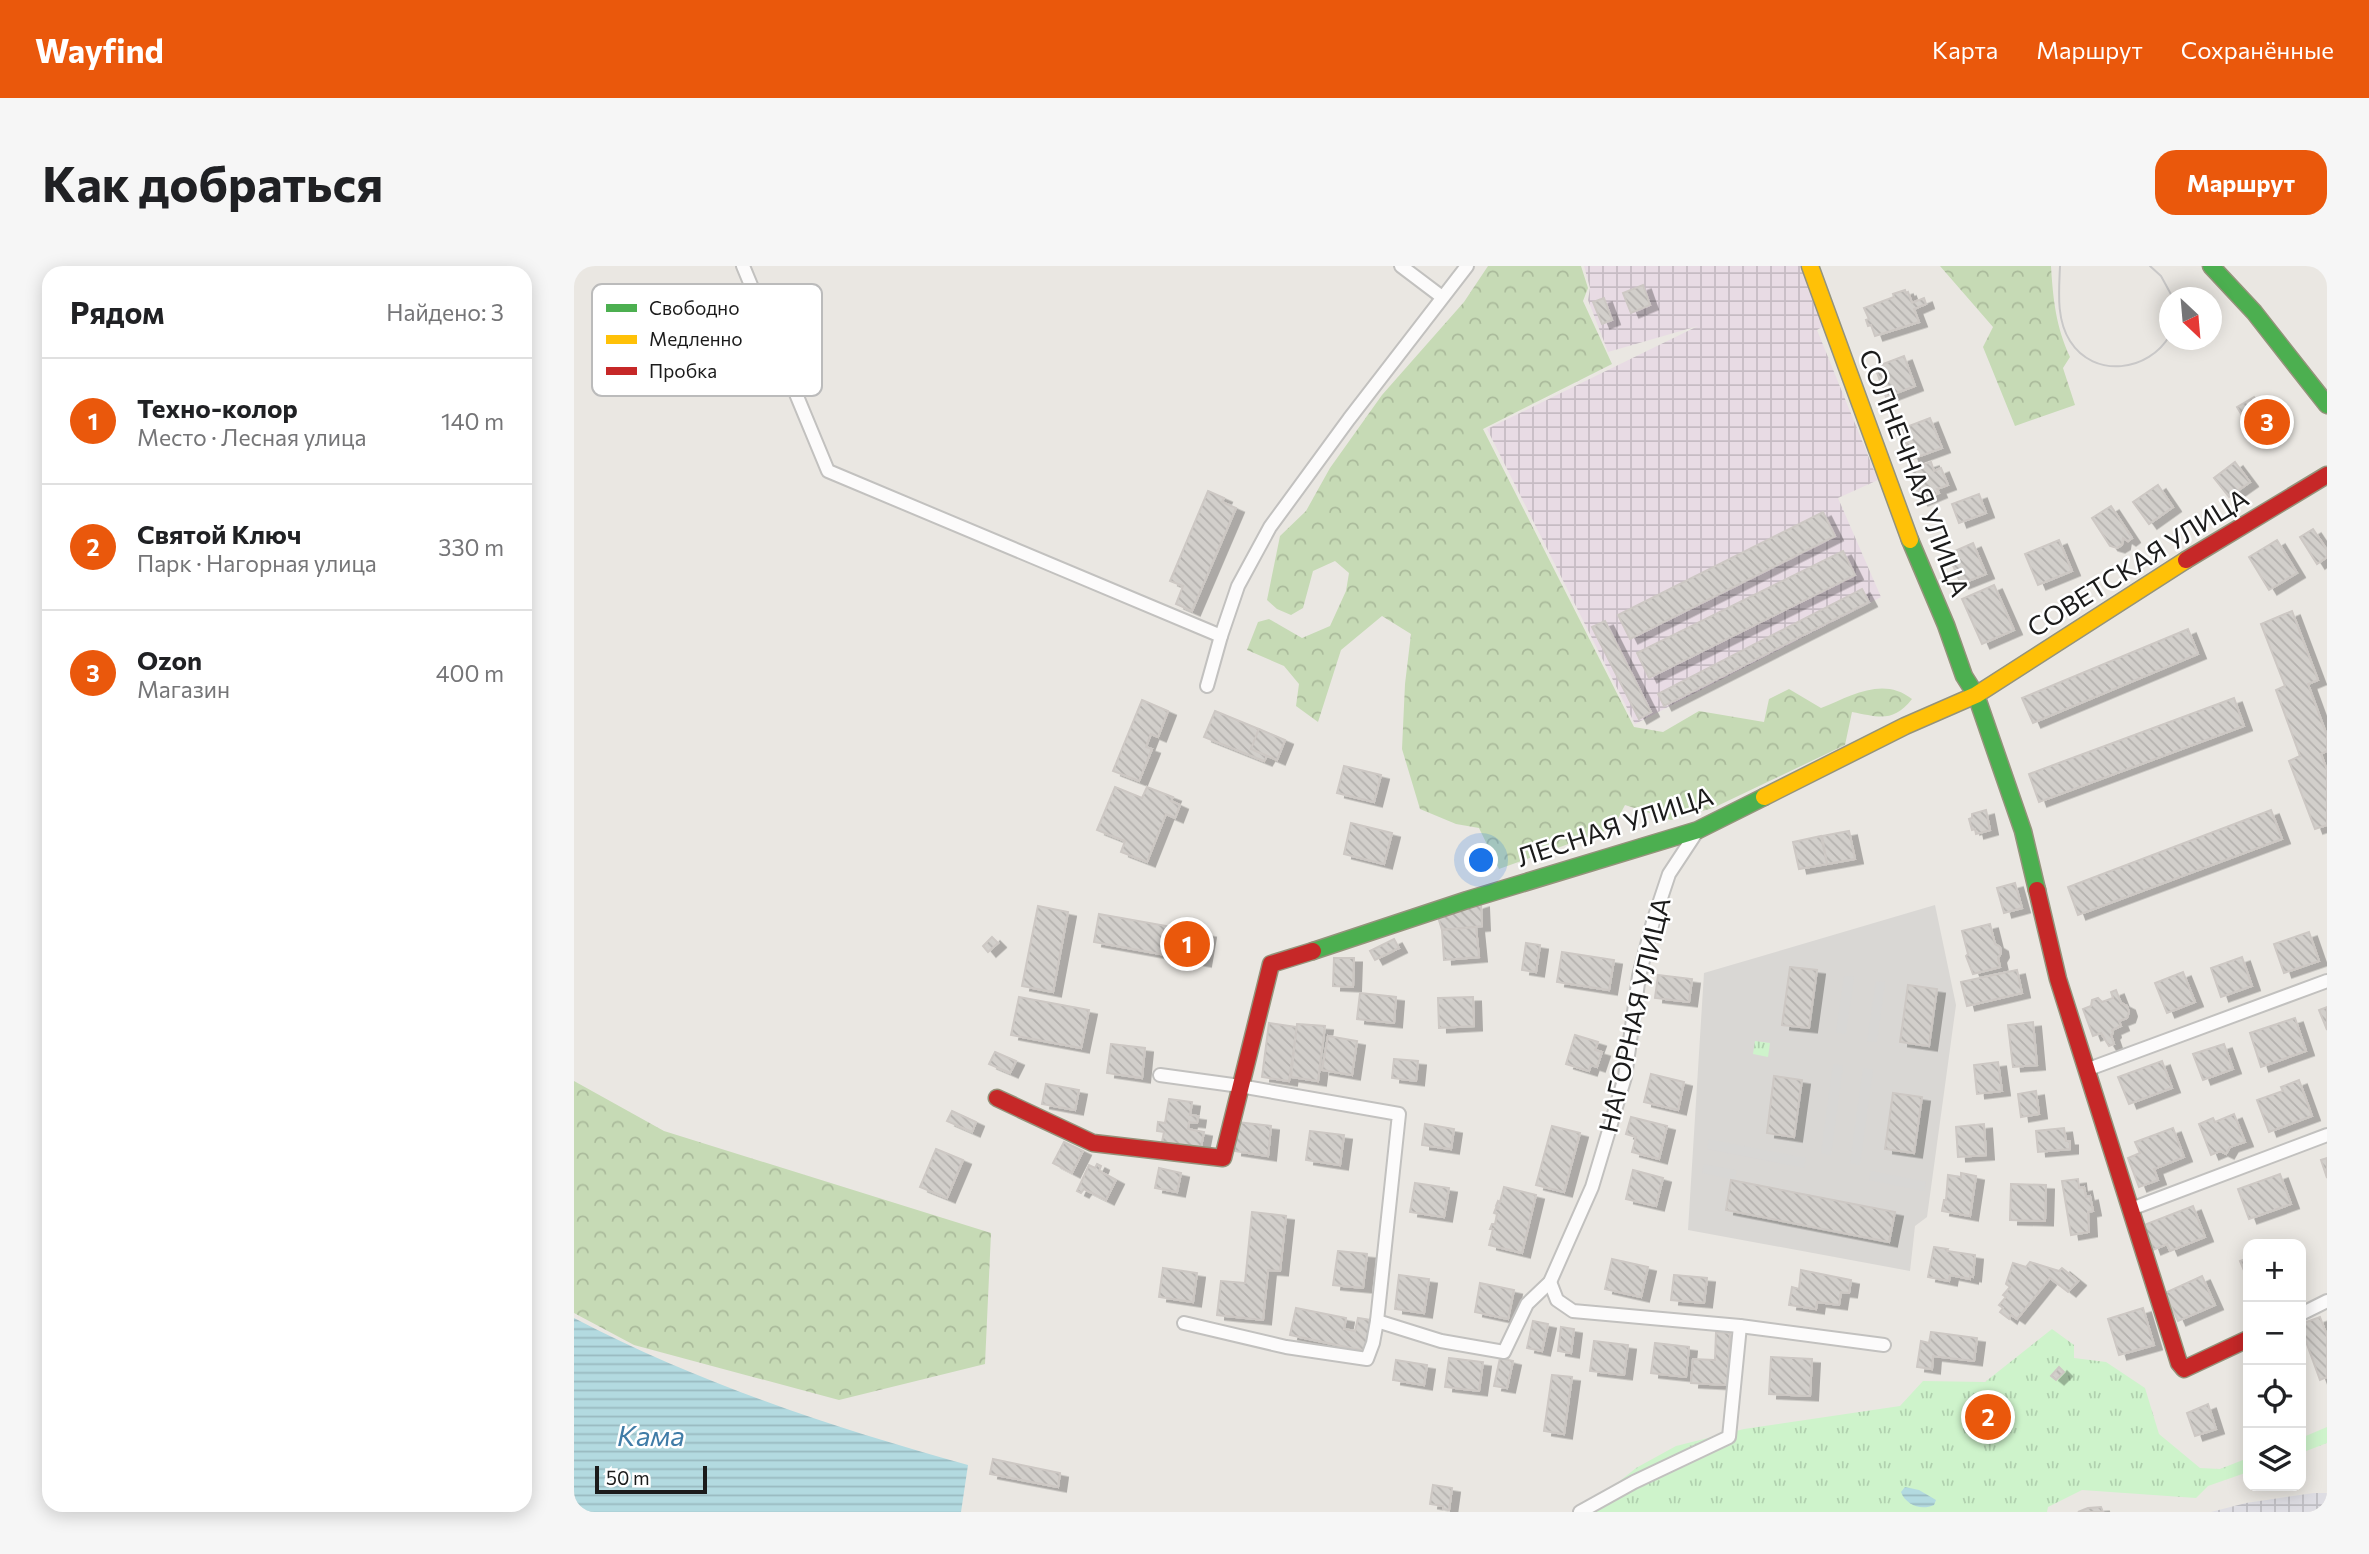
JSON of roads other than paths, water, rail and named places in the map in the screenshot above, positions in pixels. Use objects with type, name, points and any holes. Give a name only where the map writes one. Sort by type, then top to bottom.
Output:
[{"type":"street","points":[[743,266],[750,284]]},
{"type":"street","points":[[1401,266],[1442,297]]},
{"type":"street","points":[[1207,686],[1238,586],[1270,527],[1467,266]]},
{"type":"street","name":"СОЛНЕЧНАЯ УЛИЦА","points":[[1810,266],[1919,564],[1946,625],[1964,676],[1976,695],[2022,831],[2058,979],[2103,1127],[2132,1209],[2138,1241],[2179,1363],[2184,1369],[2243,1341]]},
{"type":"street","points":[[2211,266],[2254,312],[2327,405]]},
{"type":"street","points":[[797,396],[828,471],[1221,636]]},
{"type":"street","name":"СОВЕТСКАЯ УЛИЦА","points":[[1976,695],[2137,590],[2327,475]]},
{"type":"street","name":"ЛЕСНАЯ УЛИЦА","points":[[997,1098],[1093,1143],[1223,1158],[1271,964],[1698,830],[1905,726],[1976,695]]},
{"type":"street","name":"НАГОРНАЯ УЛИЦА","points":[[1377,1321],[1441,1341],[1504,1352],[1527,1304],[1550,1282],[1592,1187],[1625,1077],[1639,976],[1653,922],[1669,874],[1698,830]]},
{"type":"street","points":[[2087,1070],[2327,981]]},
{"type":"street","points":[[1160,1074],[1399,1114],[1377,1321],[1367,1359],[1286,1347],[1184,1323]]},
{"type":"street","points":[[2132,1209],[2327,1135]]},
{"type":"street","points":[[1550,1282],[1557,1300],[1573,1311],[1740,1326],[1884,1345]]},
{"type":"street","points":[[2306,1312],[2327,1301]]},
{"type":"street","points":[[1580,1512],[1634,1482],[1729,1437],[1740,1326]]},
{"type":"water","name":"Кама","points":[[574,1318],[669,1363],[767,1402],[867,1436],[968,1465],[961,1512],[574,1512]]},
{"type":"water","points":[[1905,1487],[1919,1490],[1936,1500],[1934,1505],[1919,1507],[1910,1503],[1901,1492]]},
{"type":"tram line","points":[[2060,266],[2059,305],[2062,324],[2070,341],[2080,353],[2107,366],[2121,366],[2149,357],[2159,349]]},
{"type":"tram line","points":[[2150,266],[2161,276],[2167,287]]},
{"type":"place","name":"Ozon","points":[[2267,422]]},
{"type":"place","name":"Техно-колор","points":[[1187,944]]},
{"type":"place","name":"Святой Ключ","points":[[1988,1417]]}]
